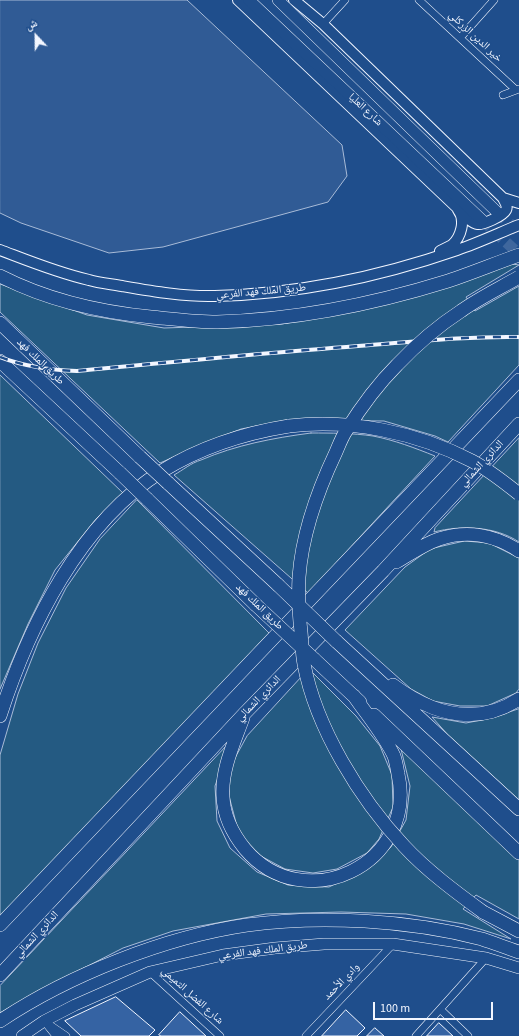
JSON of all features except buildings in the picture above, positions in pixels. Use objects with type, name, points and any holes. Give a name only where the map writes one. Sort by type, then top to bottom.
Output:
[{"type":"highway","points":[[0,276],[40,294],[87,307],[130,315],[216,322],[269,318],[363,303],[448,280],[519,255]]},
{"type":"highway","points":[[519,277],[461,310],[427,337],[398,364],[366,403],[346,431],[331,462],[318,495],[308,529],[299,577],[303,663],[320,716],[337,753],[383,822],[405,848],[454,891],[484,912],[519,932]]},
{"type":"highway","name":"طريق الملك فهد","points":[[0,323],[140,457],[519,809]]},
{"type":"highway","name":"طريق الملك فهد","points":[[0,361],[120,473],[256,605],[519,853]]},
{"type":"highway","points":[[0,925],[519,380]]},
{"type":"highway","points":[[0,716],[9,686],[34,629],[56,587],[82,548],[106,517],[139,487],[162,471],[224,442],[267,430],[311,423],[346,424],[386,430],[438,446],[473,462],[500,479],[519,494]]},
{"type":"highway","name":"الدائري الشمالي","points":[[0,975],[244,714],[383,571],[519,424]]},
{"type":"highway","points":[[383,571],[427,544],[455,535],[469,534],[496,539],[510,544],[519,550]]},
{"type":"highway","points":[[341,645],[400,690],[438,710],[450,713],[475,715],[497,711],[519,699]]},
{"type":"highway","points":[[244,714],[223,778],[224,812],[229,826],[249,854],[264,868],[280,876],[295,879],[310,881],[328,880],[344,876],[358,869],[369,861],[383,846],[394,830],[401,799],[400,785],[394,757],[383,738],[354,696]]},
{"type":"highway","points":[[0,1022],[16,1010],[51,991],[96,970],[154,948],[196,936],[247,925],[307,920],[394,924],[482,939],[519,952]]},
{"type":"main road","name":"شارع العليا","points":[[249,0],[482,220]]},
{"type":"main road","name":"شارع العليا","points":[[278,0],[497,212]]},
{"type":"main road","name":"طريق الملك فهد الفرعي","points":[[22,1036],[44,1021],[75,1005],[150,972],[223,955],[275,948],[324,944],[393,944],[486,958],[519,968]]},
{"type":"street","points":[[238,0],[471,221],[476,224],[492,220],[503,214],[507,209],[507,204],[503,198],[323,24],[294,0]]},
{"type":"street","points":[[323,24],[346,0]]},
{"type":"street","name":"خير الدين الزركلي","points":[[420,0],[460,38],[518,89],[503,95]]},
{"type":"street","points":[[460,38],[494,0]]},
{"type":"street","points":[[503,198],[519,203]]},
{"type":"street","points":[[417,263],[451,245],[458,237],[461,230],[460,213],[450,200]]},
{"type":"street","name":"طريق الملك فهد الفرعي","points":[[0,250],[39,265],[89,280],[153,292],[214,296],[282,292],[353,280],[417,263],[459,249],[519,225]]},
{"type":"street","name":"وادي الأحمد","points":[[306,1036],[393,944]]},
{"type":"street","points":[[416,1036],[486,958]]},
{"type":"street","name":"شارع الفضل التميمي","points":[[150,972],[220,1036]]},
{"type":"street","points":[[440,1010],[468,1036]]},
{"type":"street","points":[[44,1021],[56,1036]]},
{"type":"street","points":[[44,1021],[66,1036]]},
{"type":"shaded area","points":[[0,0],[187,0],[342,145],[347,176],[328,202],[163,247],[109,253],[21,223],[0,213]]},
{"type":"shaded area","points":[[512,264],[519,265],[466,297],[475,311],[519,286],[519,365],[448,442],[435,436],[384,421],[287,420],[241,429],[160,463],[0,312],[0,284],[87,315],[164,328],[282,324],[375,307]]},
{"type":"shaded area","points":[[0,375],[123,493],[96,519],[55,570],[28,624],[0,689]]},
{"type":"shaded area","points":[[311,433],[373,436],[397,442],[435,456],[308,593],[174,475],[194,463],[241,446]]},
{"type":"shaded area","points":[[519,438],[519,542],[499,533],[478,528],[455,528],[434,532],[435,528]]},
{"type":"shaded area","points":[[137,500],[269,633],[0,919],[0,755],[18,694],[38,643],[66,588],[100,539]]},
{"type":"shaded area","points":[[465,541],[489,543],[519,558],[519,689],[516,693],[487,706],[460,706],[433,701],[411,689],[345,630],[405,567],[430,549]]},
{"type":"shaded area","points":[[309,669],[356,716],[380,746],[392,775],[393,807],[379,839],[367,853],[337,869],[313,873],[285,869],[257,854],[239,834],[229,796],[230,767],[247,736]]},
{"type":"shaded area","points":[[519,709],[519,800],[448,735],[432,717],[466,723],[492,718]]},
{"type":"shaded area","points":[[231,741],[215,786],[217,821],[230,848],[257,872],[288,885],[329,887],[365,869],[391,847],[406,820],[410,786],[401,749],[519,860],[519,919],[476,895],[463,909],[511,939],[464,924],[406,914],[341,912],[266,914],[173,931],[123,948],[33,994],[0,1013],[0,986]]},
{"type":"tunnel","points":[[497,212],[519,232]]},
{"type":"tunnel","points":[[482,220],[519,254]]},
{"type":"railway","points":[[0,357],[38,367],[77,371],[418,341],[479,337],[519,337]]}]
